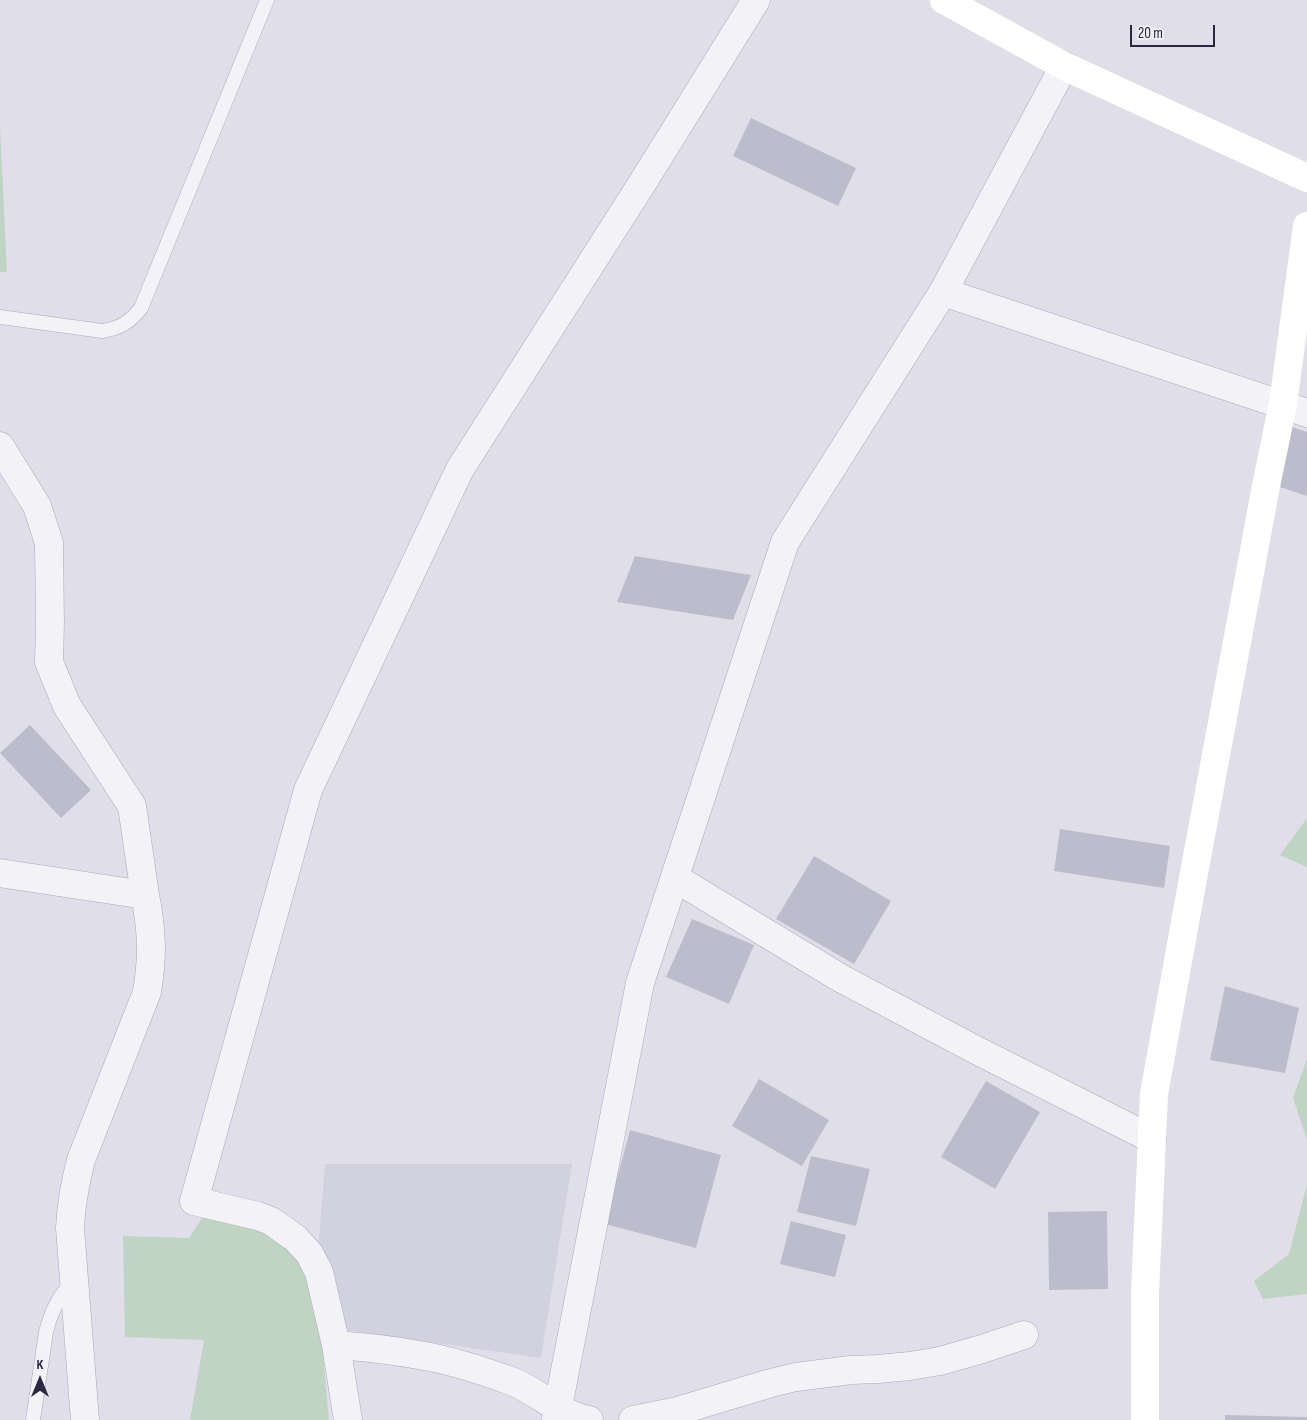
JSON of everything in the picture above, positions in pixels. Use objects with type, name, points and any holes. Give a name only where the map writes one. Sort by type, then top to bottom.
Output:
[{"type":"street","points":[[348,1420],[336,1345],[319,1272],[309,1253],[295,1238],[271,1221],[258,1216],[194,1201],[308,790],[460,469],[643,182],[756,0]]},
{"type":"street","points":[[944,0],[1064,66],[1307,178]]},
{"type":"street","points":[[557,1413],[640,983],[785,542],[943,292],[1064,66]]},
{"type":"street","points":[[1145,1420],[1145,1292],[1154,1094],[1264,496],[1295,408],[1307,226]]},
{"type":"street","points":[[943,292],[1295,408]]},
{"type":"street","points":[[0,446],[37,506],[49,543],[49,662],[67,706],[132,806],[150,920],[152,945],[147,992],[81,1160],[71,1204],[70,1228],[85,1420]]},
{"type":"street","points":[[0,873],[145,895]]},
{"type":"street","points":[[675,878],[842,979],[976,1050],[1152,1139]]},
{"type":"street","points":[[633,1420],[678,1411],[796,1377],[925,1363],[982,1349],[1024,1335]]},
{"type":"street","points":[[336,1345],[378,1348],[421,1355],[468,1367],[513,1382],[557,1413],[571,1414],[589,1420]]},
{"type":"lane","points":[[0,317],[102,331],[122,326],[133,318],[141,308],[267,0]]},
{"type":"lane","points":[[33,1420],[49,1318],[59,1298],[74,1281]]},
{"type":"shaded area","points":[[325,1164],[572,1164],[541,1358],[346,1330],[318,1251]]},
{"type":"green space","points":[[0,126],[7,272],[0,272]]},
{"type":"green space","points":[[1307,818],[1307,867],[1280,855]]},
{"type":"green space","points":[[1307,1059],[1307,1140],[1293,1098]]},
{"type":"green space","points":[[1307,1184],[1307,1294],[1263,1299],[1254,1281],[1289,1254]]},
{"type":"green space","points":[[208,1209],[269,1230],[303,1252],[318,1299],[329,1420],[190,1420],[204,1340],[125,1337],[123,1236],[189,1238]]},
{"type":"building","points":[[751,118],[856,168],[838,206],[733,156]]},
{"type":"building","points":[[1289,426],[1307,432],[1307,496],[1274,485]]},
{"type":"building","points":[[635,556],[751,575],[733,620],[617,602]]},
{"type":"building","points":[[30,725],[91,790],[61,818],[0,753]]},
{"type":"building","points":[[1060,829],[1170,846],[1164,888],[1054,871]]},
{"type":"building","points":[[814,856],[891,901],[854,964],[776,919]]},
{"type":"building","points":[[692,919],[754,945],[729,1004],[666,977]]},
{"type":"building","points":[[1225,986],[1299,1008],[1285,1073],[1210,1060]]},
{"type":"building","points":[[759,1079],[829,1120],[802,1166],[732,1126]]},
{"type":"building","points":[[986,1081],[1040,1112],[995,1189],[941,1157]]},
{"type":"building","points":[[630,1130],[721,1155],[696,1248],[605,1224]]},
{"type":"building","points":[[811,1156],[870,1169],[856,1226],[797,1212]]},
{"type":"building","points":[[1107,1211],[1108,1289],[1049,1290],[1048,1212]]},
{"type":"building","points":[[791,1221],[846,1235],[835,1277],[780,1264]]},
{"type":"building","points":[[1225,1415],[1307,1417],[1307,1420],[1225,1420]]}]
